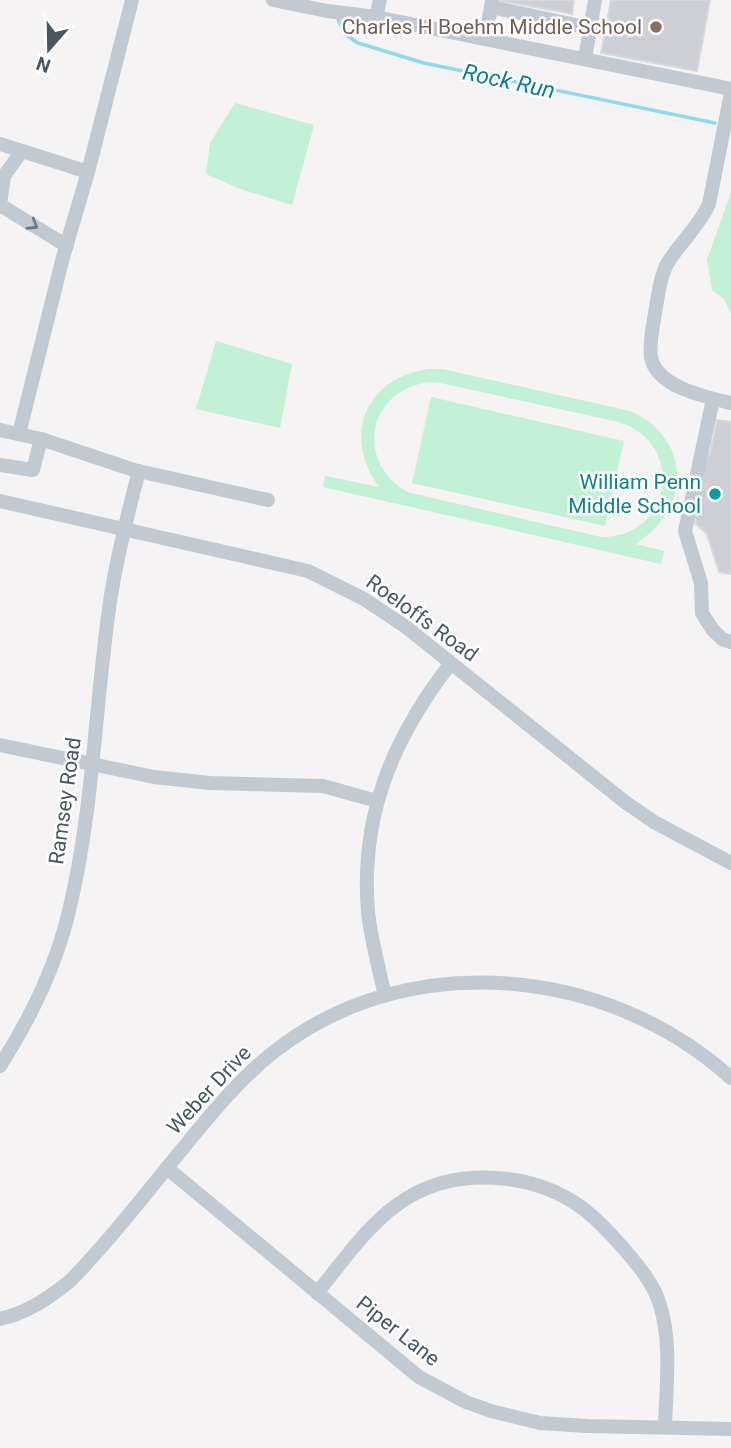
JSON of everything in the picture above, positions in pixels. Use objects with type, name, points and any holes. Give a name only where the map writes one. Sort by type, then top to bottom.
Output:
[{"type":"street","points":[[19,434],[132,0]]},
{"type":"street","points":[[273,0],[376,17],[731,91],[709,204],[704,216],[667,264],[662,276],[652,333],[651,359],[668,383],[713,399],[731,402]]},
{"type":"street","points":[[376,17],[380,0]]},
{"type":"street","points":[[585,59],[595,0]]},
{"type":"street","points":[[485,39],[491,4],[590,28]]},
{"type":"street","points":[[0,144],[88,172]]},
{"type":"street","points":[[22,151],[4,176],[0,205],[67,246]]},
{"type":"street","points":[[713,399],[685,531],[701,583],[702,613],[712,629],[727,640]]},
{"type":"street","points":[[0,429],[41,439],[139,471],[268,500]]},
{"type":"street","points":[[0,465],[33,470],[41,439]]},
{"type":"street","name":"Ramsey Road","points":[[0,1066],[29,1016],[60,943],[69,912],[81,850],[111,596],[123,528],[139,471]]},
{"type":"street","name":"Roeloffs Road","points":[[0,501],[308,571],[340,586],[385,612],[625,802],[654,822],[731,863]]},
{"type":"street","points":[[385,996],[371,928],[367,890],[367,864],[377,801],[388,766],[408,724],[451,663]]},
{"type":"street","points":[[0,745],[182,781],[323,786],[377,801]]},
{"type":"street","name":"Weber Drive","points":[[0,1319],[39,1304],[70,1281],[225,1098],[276,1050],[328,1019],[385,996],[432,986],[475,983],[523,984],[587,996],[639,1016],[698,1050],[731,1078]]},
{"type":"street","name":"Piper Lane","points":[[167,1168],[419,1377],[466,1402],[540,1423],[731,1429]]},
{"type":"street","points":[[317,1293],[373,1226],[392,1209],[421,1191],[450,1182],[490,1178],[512,1179],[557,1192],[602,1224],[634,1260],[659,1302],[666,1338],[665,1427]]},
{"type":"green space","points":[[235,103],[314,125],[292,205],[240,189],[206,174],[210,143]]},
{"type":"green space","points":[[731,192],[731,314],[724,299],[712,290],[707,260]]},
{"type":"green space","points":[[216,341],[292,364],[280,428],[196,409]]},
{"type":"green space","points":[[428,369],[442,369],[630,411],[651,423],[665,439],[674,456],[677,475],[675,494],[667,513],[653,530],[635,544],[664,551],[661,564],[323,487],[325,476],[379,487],[368,468],[362,449],[366,413],[375,397],[389,384],[406,375]],"holes":[[[429,382],[619,422],[641,433],[655,449],[662,468],[662,488],[656,507],[643,523],[625,533],[601,537],[407,492],[390,479],[380,463],[375,446],[375,428],[381,412],[392,398],[408,388]]]},
{"type":"green space","points":[[431,397],[624,441],[605,526],[412,483]]},
{"type":"building","name":"Charles H Boehm Middle School","points":[[497,0],[574,0],[572,14]]},
{"type":"building","name":"Charles H Boehm Middle School","points":[[611,0],[710,0],[697,71],[601,53]]},
{"type":"building","name":"William Penn Middle School","points":[[717,420],[731,422],[731,574],[719,572],[707,534],[695,523],[704,464],[710,454]]},
{"type":"waterway","name":"Rock Run","points":[[337,17],[346,35],[358,43],[424,63],[715,123]]},
{"type":"place","name":"Charles H Boehm Middle School","points":[[656,27]]},
{"type":"place","name":"William Penn Middle School","points":[[715,494]]}]
